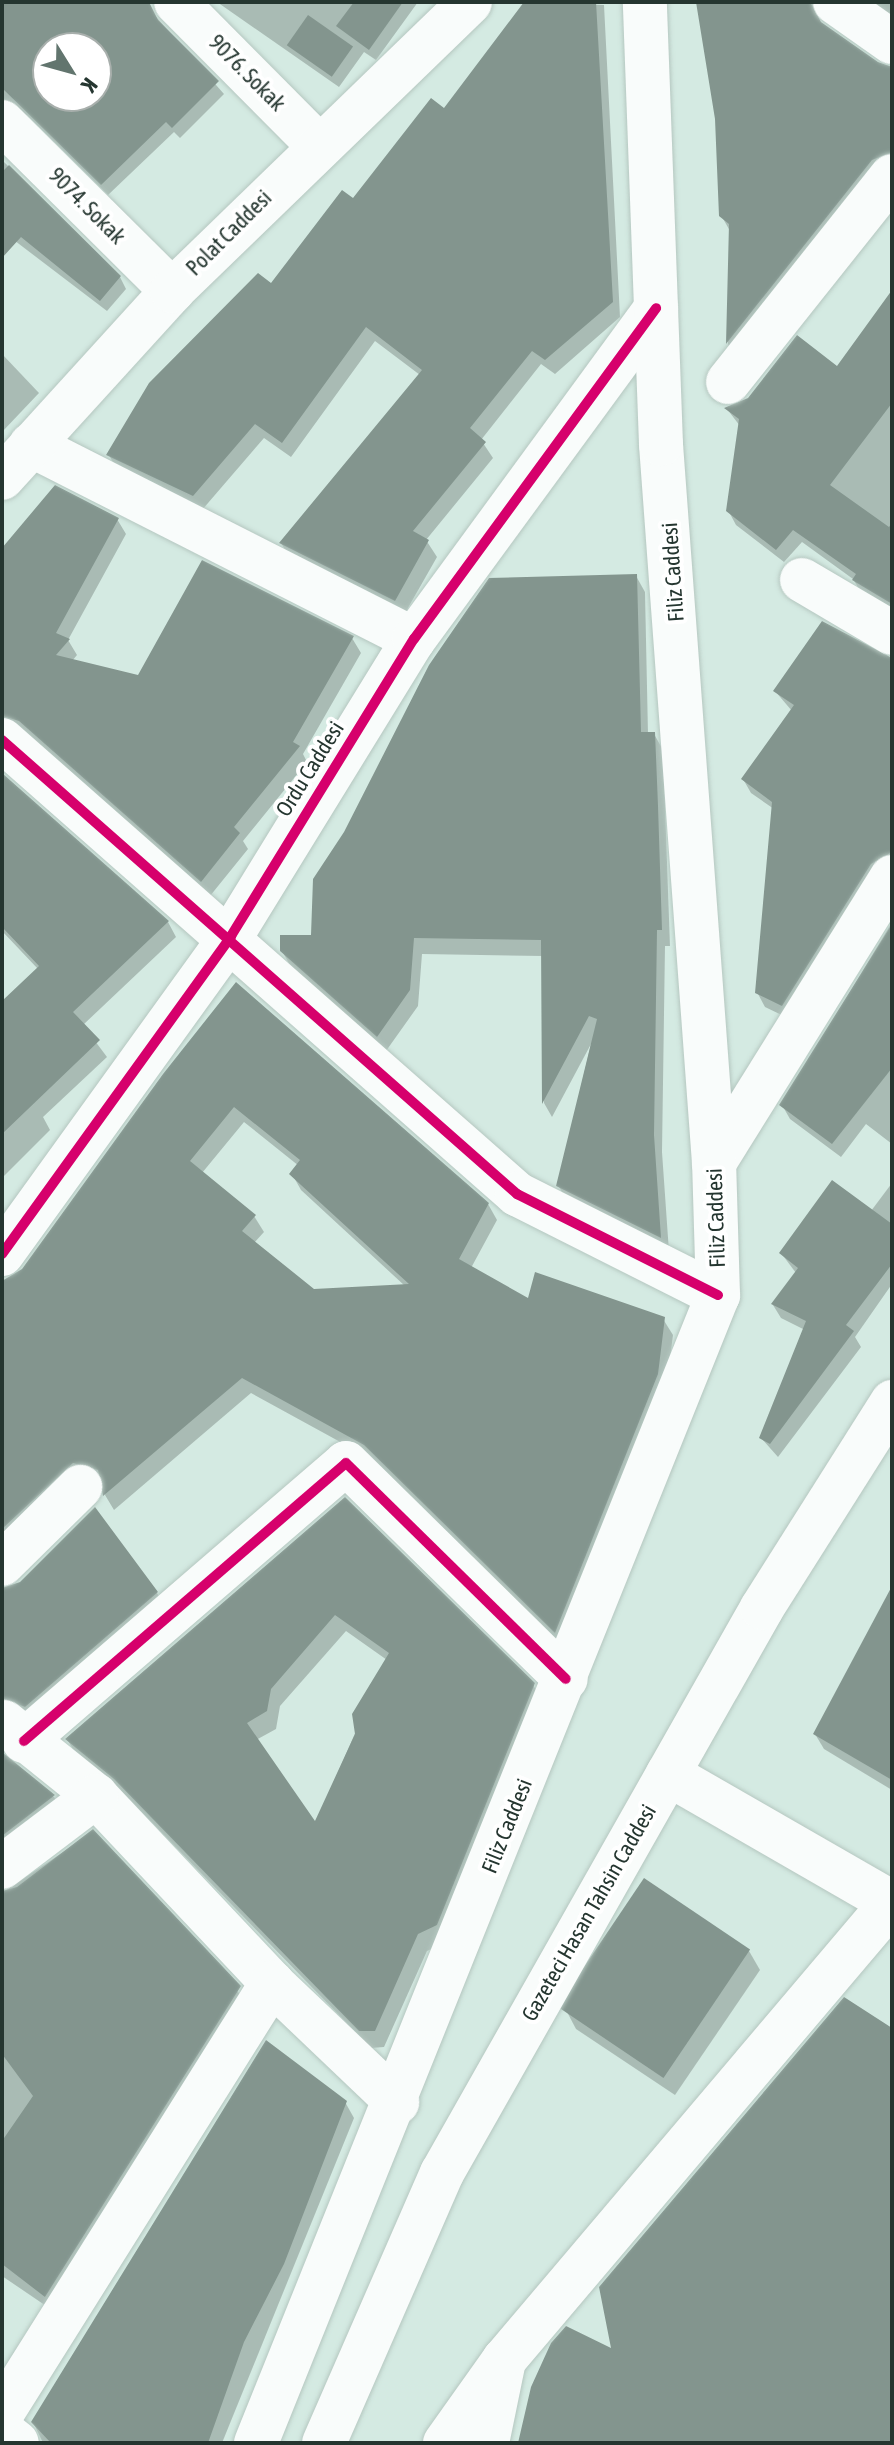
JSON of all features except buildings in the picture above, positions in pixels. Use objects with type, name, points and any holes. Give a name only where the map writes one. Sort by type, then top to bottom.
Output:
[{"type":"street","name":"9076. Sokak","points":[[176,2],[318,145]]},
{"type":"street","name":"Filiz Caddesi","points":[[256,2443],[397,2102],[718,1295],[714,1163],[661,444],[645,2]]},
{"type":"street","points":[[835,2],[892,42]]},
{"type":"street","name":"Polat Caddesi","points":[[2,478],[172,291],[318,145],[467,3]]},
{"type":"street","name":"9074. Sokak","points":[[2,122],[172,291]]},
{"type":"street","points":[[728,382],[892,176]]},
{"type":"street","name":"Ordu Caddesi","points":[[2,1254],[231,936],[414,639],[656,308]]},
{"type":"street","points":[[31,445],[414,639]]},
{"type":"street","points":[[802,580],[892,633]]},
{"type":"street","points":[[2,740],[231,936],[517,1194],[718,1295]]},
{"type":"street","points":[[714,1163],[892,877]]},
{"type":"street","name":"Gazeteci Hasan Tahsin Caddesi","points":[[324,2443],[442,2173],[762,1608],[892,1402]]},
{"type":"street","points":[[397,2102],[272,1983],[96,1796],[13,1731],[346,1463],[566,1679]]},
{"type":"street","points":[[2,1564],[80,1487]]},
{"type":"street","points":[[445,2443],[504,2360],[892,1902],[668,1774]]},
{"type":"street","points":[[2,1867],[96,1796]]},
{"type":"street","points":[[2,2413],[272,1983]]},
{"type":"street","points":[[487,2443],[504,2360]]},
{"type":"street","points":[[2,2431],[17,2443]]},
{"type":"cycle path","points":[[2,1254],[231,936],[414,639],[656,308]]},
{"type":"cycle path","points":[[2,740],[517,1194],[718,1295]]},
{"type":"cycle path","points":[[24,1741],[346,1463],[566,1679]]}]
